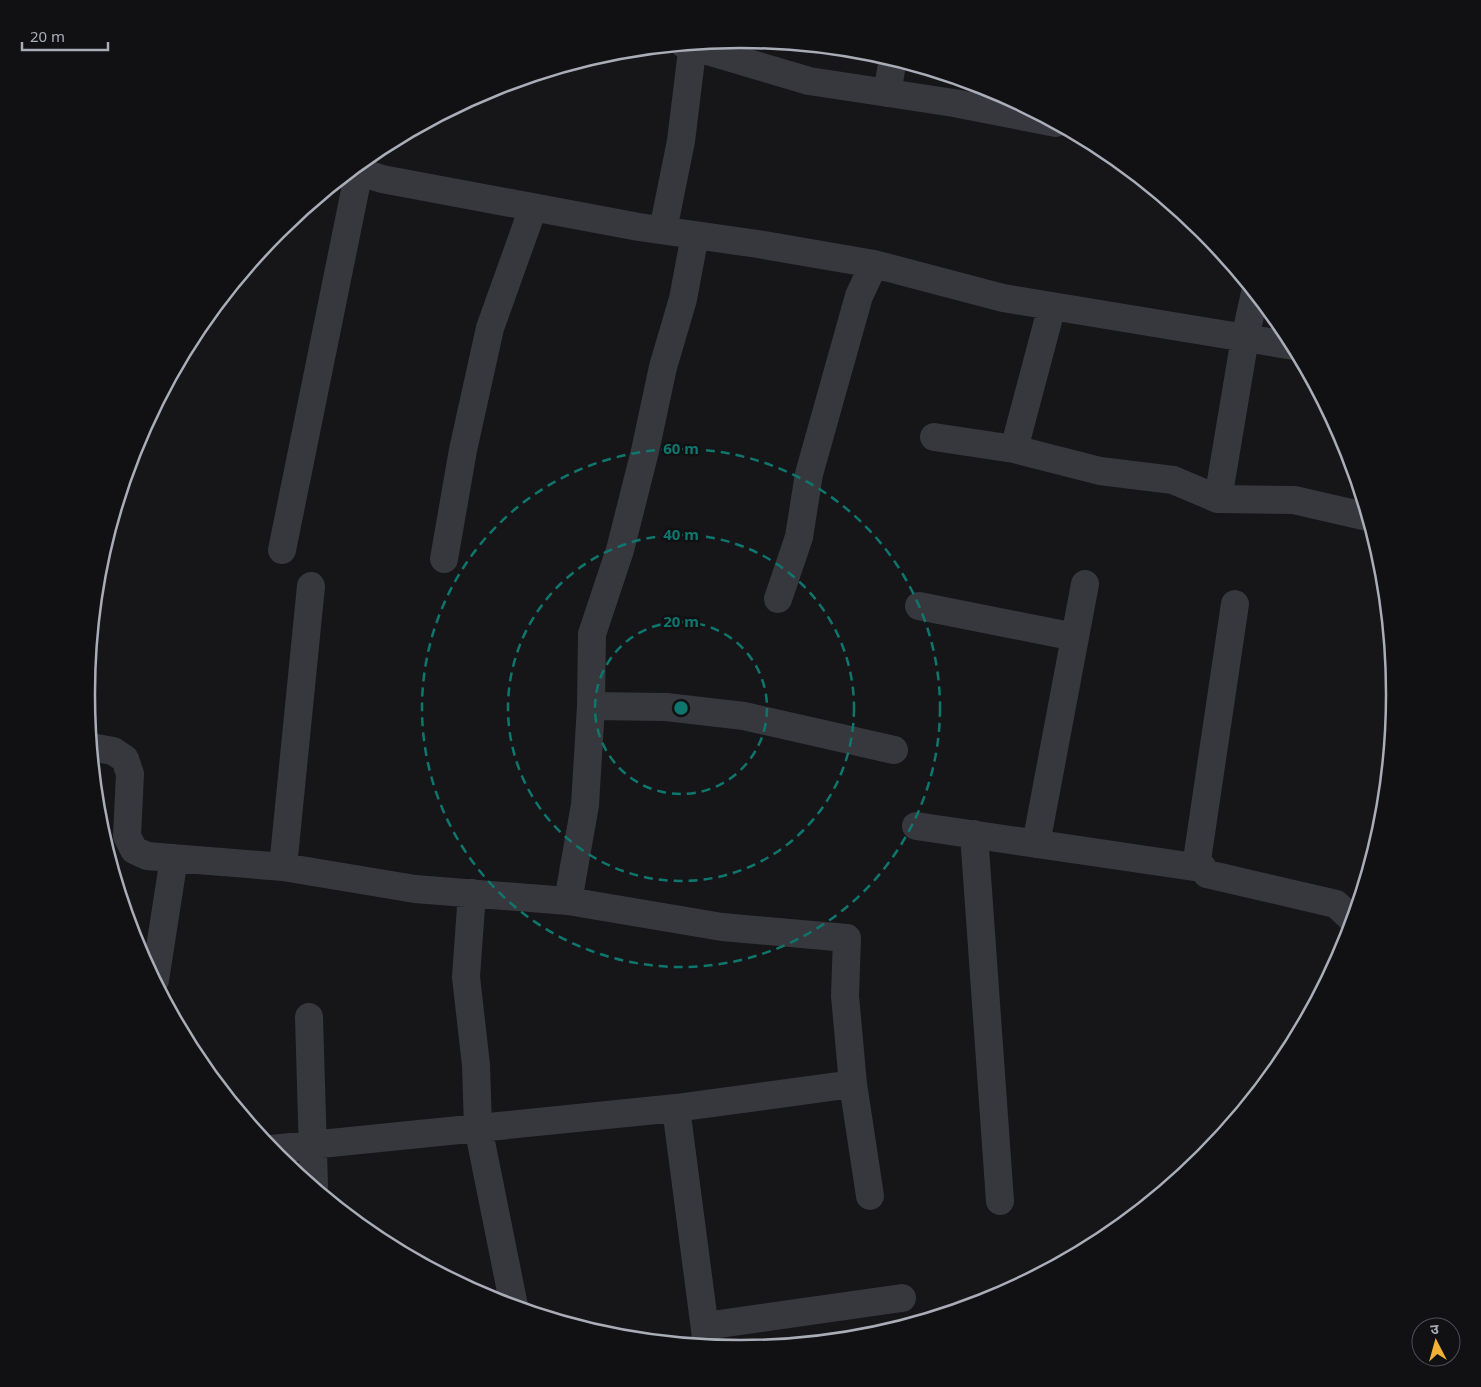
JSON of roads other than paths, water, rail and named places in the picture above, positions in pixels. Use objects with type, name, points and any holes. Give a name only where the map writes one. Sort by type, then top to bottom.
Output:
[{"type":"street","points":[[703,49],[809,81],[954,103],[1038,120]]},
{"type":"street","points":[[663,230],[681,141],[690,50]]},
{"type":"street","points":[[887,93],[892,66]]},
{"type":"street","points":[[360,171],[382,179],[533,208],[874,264],[1002,298],[1284,344]]},
{"type":"street","points":[[282,550],[355,175]]},
{"type":"street","points":[[444,559],[463,450],[490,328],[533,208]]},
{"type":"street","points":[[568,901],[585,805],[591,706],[592,634],[620,550],[645,451],[663,366],[683,298],[695,235]]},
{"type":"street","points":[[778,599],[799,537],[809,474],[824,417],[859,296],[874,264]]},
{"type":"street","points":[[1218,498],[1245,338],[1253,301]]},
{"type":"street","points":[[1014,449],[1052,306]]},
{"type":"street","points":[[934,436],[1014,449],[1100,472],[1173,480],[1218,498],[1294,500],[1361,515]]},
{"type":"street","points":[[1036,844],[1085,584]]},
{"type":"street","points":[[283,867],[311,586]]},
{"type":"street","points":[[1235,604],[1197,860],[1206,874],[1336,904],[1347,914]]},
{"type":"street","points":[[919,606],[1075,637]]},
{"type":"street","points":[[591,706],[666,706],[744,716],[894,750]]},
{"type":"street","points":[[97,748],[114,751],[125,759],[130,774],[127,836],[134,850],[147,856],[283,867],[416,889],[568,901],[722,927],[847,938],[845,996],[853,1084],[870,1196]]},
{"type":"street","points":[[916,826],[1201,868]]},
{"type":"street","points":[[974,834],[1000,1201]]},
{"type":"street","points":[[157,969],[174,858]]},
{"type":"street","points":[[472,893],[466,977],[476,1065],[478,1127],[512,1297]]},
{"type":"street","points":[[309,1017],[314,1178]]},
{"type":"street","points":[[282,1148],[676,1108],[853,1084]]},
{"type":"street","points":[[676,1108],[706,1336],[902,1298]]}]
